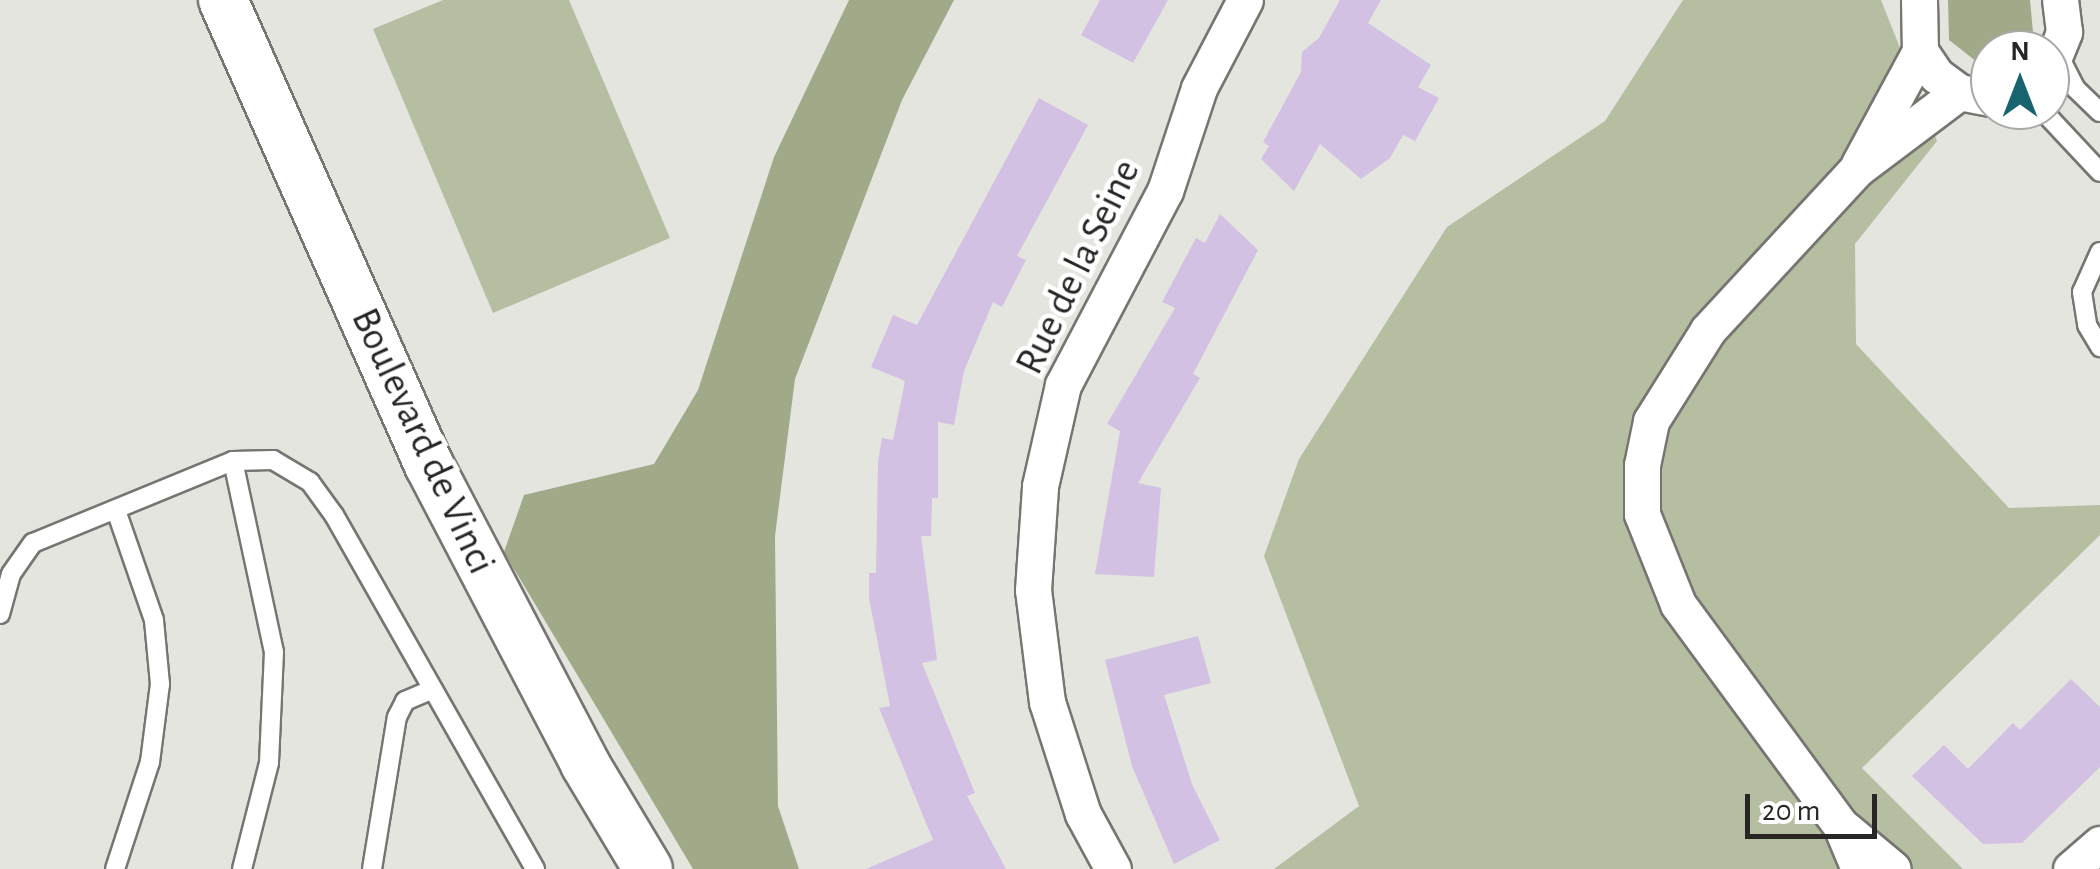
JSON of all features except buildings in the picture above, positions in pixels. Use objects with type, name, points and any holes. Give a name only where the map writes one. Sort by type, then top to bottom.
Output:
[{"type":"main road","name":"Boulevard de Vinci","points":[[223,0],[429,465],[585,764],[648,869]]},
{"type":"street","name":"Rue de la Seine","points":[[1113,869],[1084,814],[1047,702],[1033,590],[1040,486],[1063,385],[1166,191],[1199,88],[1244,0]]},
{"type":"street","points":[[1916,3],[1920,51],[1936,75],[1970,92]]},
{"type":"street","points":[[2060,30],[2066,4]]},
{"type":"street","points":[[1858,869],[1840,826],[1678,604],[1642,514],[1642,465],[1651,421],[1708,330],[1856,169],[1920,51]]},
{"type":"street","points":[[1856,169],[1970,97]]},
{"type":"street","points":[[1840,826],[1893,869]]},
{"type":"street","points":[[2071,869],[2100,844]]},
{"type":"lane","points":[[2070,81],[2100,112]]},
{"type":"lane","points":[[2061,130],[2100,172]]},
{"type":"lane","points":[[2100,252],[2082,292],[2086,325],[2100,346]]},
{"type":"lane","points":[[0,614],[11,574],[33,543],[233,461],[273,460],[310,482],[433,689],[532,868]]},
{"type":"lane","points":[[233,461],[274,652],[269,764],[242,869]]},
{"type":"lane","points":[[115,869],[150,762],[160,684],[154,620],[116,510]]},
{"type":"lane","points":[[372,869],[398,718],[405,702],[433,689]]},
{"type":"green space","points":[[443,0],[569,0],[670,238],[493,313],[373,29]]},
{"type":"green space","points":[[849,0],[954,0],[902,100],[795,379],[775,536],[778,806],[799,869],[693,869],[504,552],[524,495],[654,464],[698,390],[774,157]]},
{"type":"green space","points":[[1683,0],[1881,0],[1937,141],[1855,244],[1856,344],[2009,508],[2100,505],[2100,535],[1862,768],[1963,869],[1274,869],[1359,806],[1264,556],[1299,459],[1447,227],[1605,121]]},
{"type":"green space","points":[[1948,0],[2030,0],[2033,30],[1970,30],[1970,56],[1949,40]]}]
